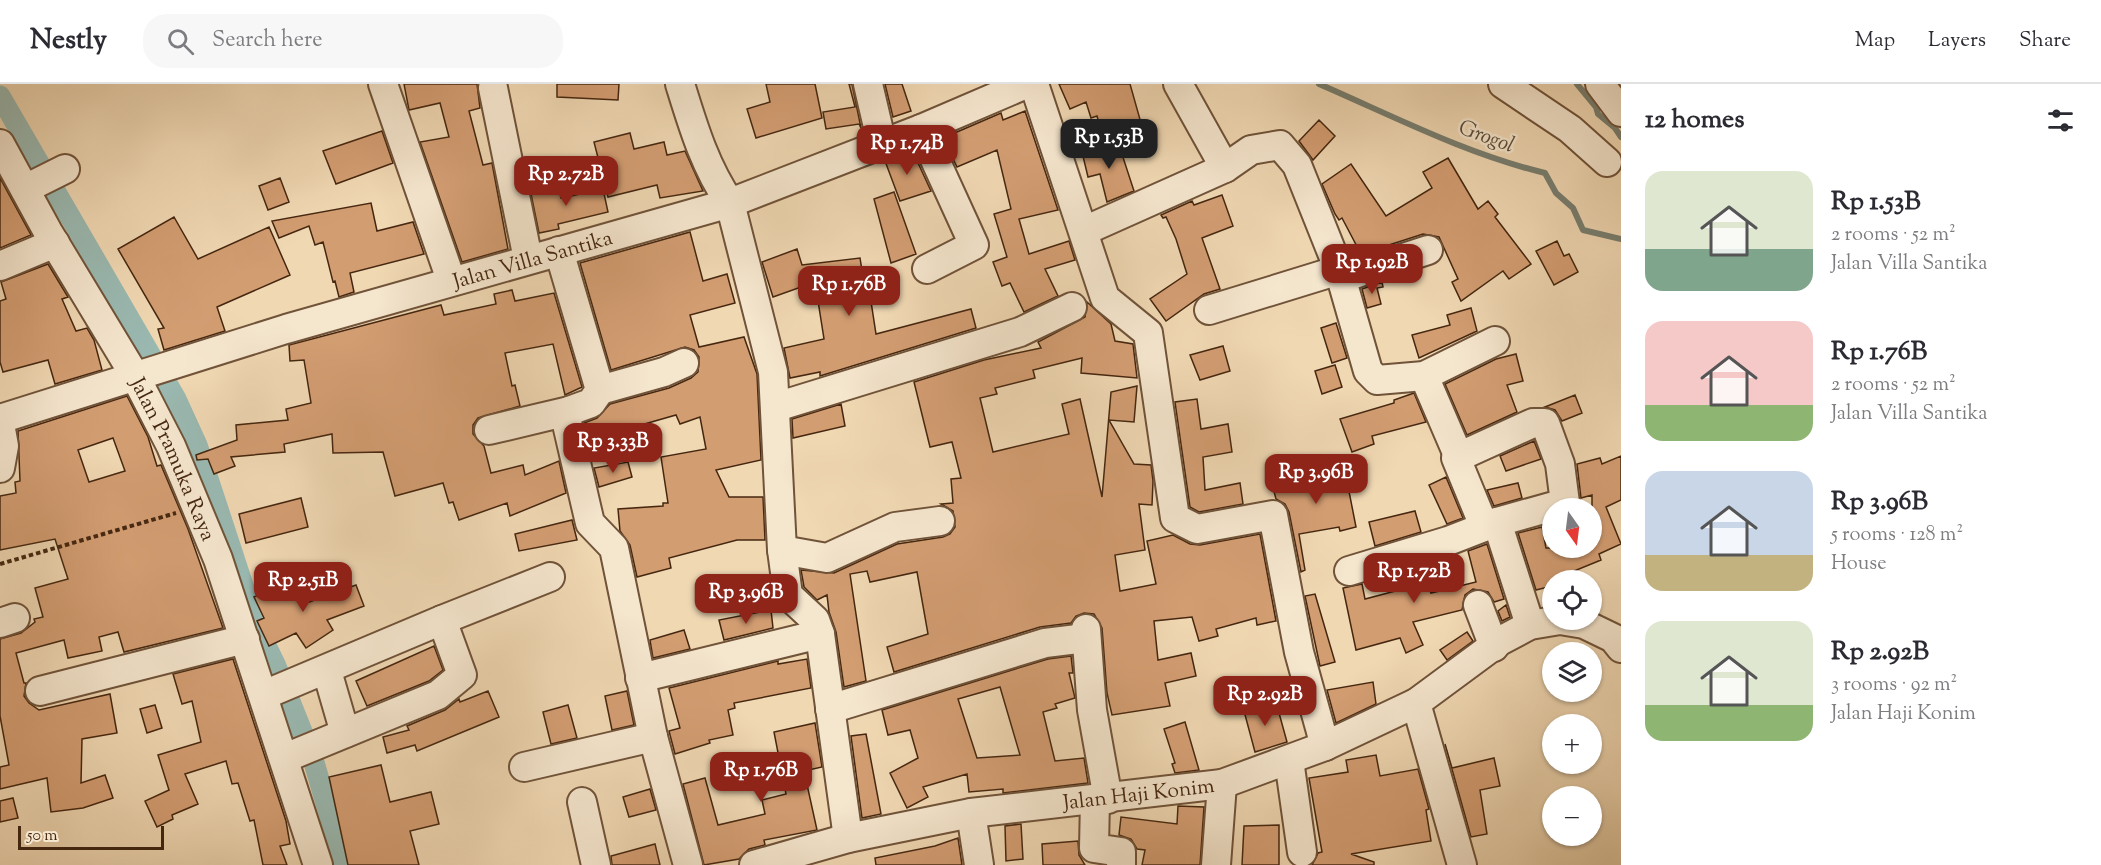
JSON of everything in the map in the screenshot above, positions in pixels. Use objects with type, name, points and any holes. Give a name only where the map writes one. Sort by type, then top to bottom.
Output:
[{"type":"street","points":[[383,84],[451,280]]},
{"type":"street","points":[[680,84],[696,136],[715,182],[730,203],[773,372],[782,550],[788,595],[815,620],[820,634],[848,838]]},
{"type":"street","points":[[868,84],[882,144]]},
{"type":"street","name":"Jalan Villa Santika","points":[[0,421],[152,371],[451,280],[730,203],[921,129],[1026,84]]},
{"type":"street","points":[[1034,84],[1105,298],[1148,333],[1175,518],[1197,529],[1273,515],[1299,652],[1325,746]]},
{"type":"street","points":[[1178,84],[1225,168]]},
{"type":"street","points":[[1503,84],[1570,129],[1607,162]]},
{"type":"street","points":[[1600,84],[1621,112]]},
{"type":"street","points":[[493,88],[528,259]]},
{"type":"street","points":[[921,129],[974,245],[927,269]]},
{"type":"street","name":"Jalan Pramuka Raya","points":[[0,144],[45,179],[55,243],[152,371],[171,446],[218,559],[245,639],[277,690],[299,752],[318,865]]},
{"type":"street","points":[[1084,231],[1225,168],[1251,150],[1280,145],[1297,165],[1341,274],[1368,370],[1377,380],[1424,376],[1495,341]]},
{"type":"street","points":[[0,266],[55,243]]},
{"type":"street","points":[[1209,310],[1428,250]]},
{"type":"street","points":[[559,251],[600,390]]},
{"type":"street","points":[[776,407],[1020,332],[1072,306]]},
{"type":"street","points":[[489,429],[569,411],[591,403],[600,390],[664,372],[684,363]]},
{"type":"street","points":[[1424,376],[1458,456]]},
{"type":"street","points":[[569,411],[567,424],[590,524],[614,548],[640,678],[688,865]]},
{"type":"street","points":[[0,421],[4,446],[0,468]]},
{"type":"street","points":[[1349,571],[1448,541],[1491,524],[1564,503],[1560,464],[1545,423],[1533,423],[1458,456],[1455,458],[1457,465],[1491,524],[1530,625],[1560,620],[1584,624],[1613,638],[1621,648]]},
{"type":"street","points":[[782,550],[827,558],[895,528],[940,521]]},
{"type":"street","points":[[277,690],[550,577]]},
{"type":"street","points":[[1478,605],[1494,647]]},
{"type":"street","points":[[299,752],[438,694],[462,675],[442,620]]},
{"type":"street","name":"Jalan Haji Konim","points":[[754,865],[848,838],[971,813],[1222,784],[1325,746],[1416,704],[1494,647],[1530,625]]},
{"type":"street","points":[[830,708],[1086,633],[1102,799],[1094,848],[1121,852],[1121,865]]},
{"type":"street","points":[[640,678],[820,634]]},
{"type":"street","points":[[40,691],[245,639]]},
{"type":"street","points":[[327,671],[345,734]]},
{"type":"street","points":[[1416,704],[1462,865]]},
{"type":"street","points":[[524,767],[654,737]]},
{"type":"street","points":[[1288,759],[1302,852]]},
{"type":"street","points":[[1216,865],[1222,784]]},
{"type":"street","points":[[582,802],[596,865]]},
{"type":"street","points":[[971,813],[979,865]]},
{"type":"path","points":[[0,564],[196,507]]},
{"type":"building","points":[[404,84],[477,84],[480,108],[469,111],[483,165],[492,163],[508,249],[462,262],[420,142],[449,137],[440,103],[409,110]]},
{"type":"building","points":[[557,84],[619,84],[618,100],[557,97]]},
{"type":"building","points":[[766,84],[815,84],[822,118],[756,138],[747,109],[770,102]]},
{"type":"building","points":[[849,84],[852,84],[861,128],[859,124],[826,129],[823,112],[855,107]]},
{"type":"building","points":[[885,84],[902,84],[911,111],[893,117]]},
{"type":"building","points":[[1059,84],[1130,84],[1141,123],[1102,134],[1097,116],[1091,118],[1086,102],[1070,109]]},
{"type":"building","points":[[1025,111],[1058,210],[1019,219],[1029,254],[1069,241],[1075,260],[1045,269],[1058,296],[1024,312],[1010,283],[1002,286],[993,262],[1007,257],[994,214],[1011,209],[997,150],[957,167],[943,138],[1001,113],[1003,120]]},
{"type":"building","points":[[1319,120],[1335,136],[1313,160],[1299,141]]},
{"type":"building","points":[[382,131],[393,163],[336,184],[323,151]]},
{"type":"building","points":[[630,133],[634,149],[664,142],[667,155],[685,151],[703,191],[660,198],[657,185],[608,197],[594,142]]},
{"type":"building","points":[[1118,142],[1134,191],[1107,202],[1100,174],[1088,177],[1082,152]]},
{"type":"building","points":[[912,150],[931,191],[900,201],[885,161]]},
{"type":"building","points":[[1448,158],[1478,209],[1488,201],[1498,214],[1495,217],[1531,264],[1509,279],[1503,271],[1461,301],[1452,282],[1458,279],[1439,237],[1423,234],[1361,254],[1342,218],[1339,220],[1335,214],[1322,184],[1351,164],[1386,216],[1432,188],[1423,172]]},
{"type":"building","points":[[0,178],[31,235],[0,248]]},
{"type":"building","points":[[280,178],[289,202],[268,210],[259,186]]},
{"type":"building","points":[[559,186],[561,198],[603,189],[608,212],[558,224],[559,229],[539,233],[531,194]]},
{"type":"building","points":[[894,192],[916,254],[891,263],[874,199]]},
{"type":"building","points":[[1222,195],[1233,226],[1202,238],[1220,289],[1204,294],[1166,321],[1150,299],[1187,274],[1176,239],[1166,217],[1163,218],[1161,215],[1192,201],[1194,205]]},
{"type":"building","points":[[371,203],[377,231],[413,222],[424,254],[350,273],[354,292],[339,297],[323,242],[315,245],[309,226],[279,238],[272,221]]},
{"type":"building","points":[[174,217],[198,259],[269,227],[290,275],[217,307],[225,331],[164,350],[158,329],[164,328],[118,249]]},
{"type":"building","points":[[690,232],[703,281],[727,274],[735,303],[690,315],[699,347],[744,337],[757,374],[761,460],[716,470],[729,497],[763,497],[765,540],[737,540],[669,558],[671,568],[637,577],[630,545],[620,531],[618,509],[663,506],[663,503],[668,503],[661,457],[706,449],[700,417],[680,424],[676,415],[641,425],[646,436],[591,455],[584,423],[597,418],[610,404],[669,388],[691,378],[698,372],[699,357],[694,350],[685,347],[611,370],[580,263]]},
{"type":"building","points":[[1557,241],[1564,256],[1569,254],[1578,272],[1554,285],[1536,251]]},
{"type":"building","points":[[797,249],[802,265],[860,258],[864,283],[868,282],[876,334],[971,309],[976,328],[820,376],[820,372],[790,378],[784,348],[824,339],[815,282],[773,297],[762,262]]},
{"type":"building","points":[[48,264],[68,297],[62,299],[76,331],[87,328],[94,340],[102,370],[55,384],[48,360],[3,372],[0,362],[0,301],[6,299],[1,282]]},
{"type":"building","points":[[1382,282],[1383,287],[1377,288],[1381,304],[1367,308],[1362,289]]},
{"type":"building","points":[[512,290],[515,301],[554,293],[582,387],[565,395],[553,344],[505,353],[512,386],[515,385],[520,406],[478,418],[473,425],[473,434],[484,446],[491,473],[523,465],[525,475],[559,461],[566,493],[510,516],[507,503],[459,520],[453,502],[449,503],[443,483],[395,496],[383,452],[333,453],[332,434],[284,444],[285,452],[231,457],[235,466],[214,474],[208,459],[197,460],[196,455],[237,440],[236,425],[288,420],[286,409],[311,403],[304,360],[290,361],[289,345],[441,305],[444,315],[496,304],[494,294]]},
{"type":"building","points":[[1087,302],[1111,324],[1115,341],[1133,344],[1137,378],[1081,373],[1082,358],[1033,370],[1035,378],[995,388],[997,394],[980,398],[993,452],[1069,434],[1062,404],[1080,399],[1102,497],[1111,392],[1137,386],[1134,422],[1109,420],[1134,464],[1151,465],[1153,481],[1152,505],[1139,504],[1145,550],[1115,555],[1120,591],[1156,584],[1147,541],[1173,535],[1190,544],[1200,545],[1260,534],[1276,621],[1257,625],[1256,618],[1216,629],[1218,636],[1199,641],[1192,617],[1154,621],[1158,660],[1191,653],[1196,676],[1165,683],[1170,706],[1112,715],[1107,693],[1102,628],[1094,614],[1084,613],[1076,616],[1071,623],[1040,627],[894,672],[887,647],[928,634],[917,572],[870,582],[867,571],[850,574],[866,681],[844,687],[836,632],[829,612],[827,595],[817,600],[804,587],[801,570],[834,573],[897,544],[943,537],[950,534],[955,527],[953,511],[941,504],[953,503],[951,479],[961,478],[952,442],[930,447],[914,382],[984,360],[1041,348],[1038,342],[1085,317]]},
{"type":"building","points":[[1471,308],[1477,331],[1419,358],[1412,335],[1450,325],[1447,315]]},
{"type":"building","points":[[1336,323],[1347,358],[1332,363],[1321,328]]},
{"type":"building","points":[[1223,346],[1230,371],[1200,380],[1190,355]]},
{"type":"building","points":[[1516,354],[1523,381],[1507,385],[1517,412],[1467,435],[1445,384],[1496,359]]},
{"type":"building","points":[[1335,365],[1342,387],[1322,394],[1315,371]]},
{"type":"building","points":[[1414,393],[1426,422],[1372,436],[1374,444],[1352,452],[1340,419],[1394,403],[1394,400]]},
{"type":"building","points":[[1575,395],[1582,413],[1562,421],[1555,410],[1545,407]]},
{"type":"building","points":[[127,396],[148,437],[157,466],[161,465],[188,529],[223,628],[124,652],[118,632],[99,637],[102,651],[68,658],[64,640],[16,653],[24,683],[26,683],[24,696],[39,710],[110,694],[117,733],[82,739],[81,783],[105,775],[113,798],[83,808],[51,812],[47,778],[0,789],[0,767],[9,765],[0,716],[0,639],[21,633],[35,622],[34,619],[43,617],[35,588],[68,579],[55,539],[0,550],[0,496],[16,493],[15,482],[20,481],[18,431]],"holes":[[[113,438],[125,471],[89,482],[78,450]]]},
{"type":"building","points":[[1197,399],[1201,429],[1228,424],[1232,452],[1203,457],[1205,490],[1240,483],[1243,504],[1199,512],[1190,507],[1175,402]]},
{"type":"building","points":[[841,404],[845,426],[793,438],[792,419]]},
{"type":"building","points":[[1534,441],[1541,459],[1506,471],[1500,456]]},
{"type":"building","points":[[1621,456],[1621,500],[1606,507],[1621,544],[1602,553],[1602,498],[1592,498],[1592,495],[1581,498],[1577,464],[1600,458],[1602,464]]},
{"type":"building","points":[[628,462],[632,477],[599,487],[594,468]]},
{"type":"building","points":[[1345,471],[1356,527],[1340,531],[1339,527],[1299,534],[1305,570],[1301,572],[1289,512],[1285,504],[1276,499],[1272,484],[1322,472],[1323,476]]},
{"type":"building","points":[[1446,477],[1463,518],[1447,524],[1429,485]]},
{"type":"building","points":[[1518,483],[1522,498],[1494,506],[1487,490]]},
{"type":"building","points":[[301,498],[308,527],[246,543],[239,514]]},
{"type":"building","points":[[1415,511],[1421,532],[1375,546],[1369,522]]},
{"type":"building","points":[[572,520],[577,540],[519,551],[515,534]]},
{"type":"building","points":[[1542,527],[1542,558],[1600,558],[1601,560],[1576,570],[1542,570],[1542,588],[1536,590],[1518,533]]},
{"type":"building","points":[[1487,544],[1504,599],[1494,602],[1488,592],[1473,589],[1465,595],[1462,610],[1413,622],[1423,645],[1406,653],[1400,638],[1356,650],[1343,588],[1362,584],[1365,599],[1403,589],[1396,575],[1419,567],[1431,593],[1476,582],[1468,551]]},
{"type":"building","points":[[297,583],[309,602],[356,585],[364,606],[327,620],[333,630],[306,648],[296,633],[269,646],[257,621],[264,618],[254,597],[275,588],[278,595]]},
{"type":"building","points":[[1315,594],[1335,662],[1320,666],[1305,596]]},
{"type":"building","points":[[1506,605],[1510,617],[1502,621],[1498,611]]},
{"type":"building","points":[[771,610],[773,628],[724,640],[719,620]]},
{"type":"building","points":[[684,630],[690,649],[653,658],[650,640]]},
{"type":"building","points":[[1467,632],[1473,641],[1447,660],[1440,650]]},
{"type":"building","points":[[434,646],[443,670],[429,681],[367,706],[356,681]]},
{"type":"building","points":[[1071,656],[1073,673],[1069,673],[1075,698],[1055,704],[1057,708],[1043,712],[1055,761],[1084,758],[1088,783],[1003,793],[1003,789],[969,792],[967,774],[923,787],[928,797],[907,808],[890,773],[918,758],[910,730],[888,735],[882,710],[1048,659]],"holes":[[[1000,687],[1020,755],[977,758],[958,699]]]},
{"type":"building","points":[[233,659],[286,821],[290,844],[280,846],[287,865],[263,865],[254,820],[250,821],[238,783],[232,784],[226,761],[185,774],[198,804],[172,815],[173,819],[157,827],[145,801],[169,790],[158,755],[201,742],[192,701],[182,704],[173,674]]},
{"type":"building","points":[[807,659],[811,688],[734,703],[735,708],[728,710],[733,735],[709,740],[710,743],[675,754],[669,731],[680,728],[669,688],[778,661],[778,664]]},
{"type":"building","points":[[1373,682],[1376,704],[1336,723],[1327,690]]},
{"type":"building","points":[[488,691],[499,717],[417,751],[415,745],[387,753],[383,737],[409,730],[407,726],[445,710],[459,699],[460,702]]},
{"type":"building","points":[[627,691],[634,725],[612,730],[605,696]]},
{"type":"building","points":[[1276,702],[1287,742],[1255,752],[1244,711]]},
{"type":"building","points":[[155,705],[162,728],[147,733],[140,709]]},
{"type":"building","points":[[568,705],[577,738],[551,744],[543,712]]},
{"type":"building","points":[[1185,722],[1199,770],[1175,773],[1172,764],[1175,763],[1164,729]]},
{"type":"building","points":[[815,723],[822,767],[804,771],[817,830],[764,840],[765,845],[749,849],[739,859],[704,865],[683,784],[705,778],[718,825],[765,814],[762,800],[786,794],[774,732]]},
{"type":"building","points":[[866,734],[881,814],[862,818],[851,736]]},
{"type":"building","points":[[1445,744],[1452,768],[1494,758],[1500,786],[1480,790],[1487,834],[1471,837]]},
{"type":"building","points":[[1376,755],[1380,776],[1418,769],[1429,809],[1426,810],[1431,841],[1351,854],[1374,862],[1374,865],[1312,865],[1318,853],[1322,852],[1309,778],[1348,772],[1346,760]]},
{"type":"building","points":[[381,765],[390,802],[431,792],[439,824],[410,831],[419,865],[348,865],[329,777]]},
{"type":"building","points":[[650,789],[656,810],[629,817],[623,797]]},
{"type":"building","points":[[13,798],[18,818],[0,822],[0,801]]},
{"type":"building","points":[[1178,806],[1204,807],[1200,865],[1142,865],[1145,850],[1137,849],[1131,839],[1119,835],[1121,817],[1177,824]]},
{"type":"building","points":[[1021,824],[1023,859],[1006,861],[1005,826]]},
{"type":"building","points":[[1279,825],[1279,865],[1242,865],[1244,826]]},
{"type":"building","points":[[958,838],[962,865],[876,865],[875,858],[935,846]]},
{"type":"building","points":[[1078,841],[1079,855],[1085,865],[1043,865],[1042,844]]},
{"type":"building","points":[[655,844],[660,865],[612,865],[611,856]]},
{"type":"waterway","name":"Grogol","points":[[1319,84],[1458,145],[1545,173],[1556,193],[1573,208],[1583,230],[1621,239]]},
{"type":"waterway","name":"Grogol","points":[[1577,84],[1596,107],[1598,114],[1615,128],[1621,137]]},
{"type":"waterway","points":[[0,96],[176,399],[197,445],[256,625],[275,664],[313,759],[344,865]]}]
